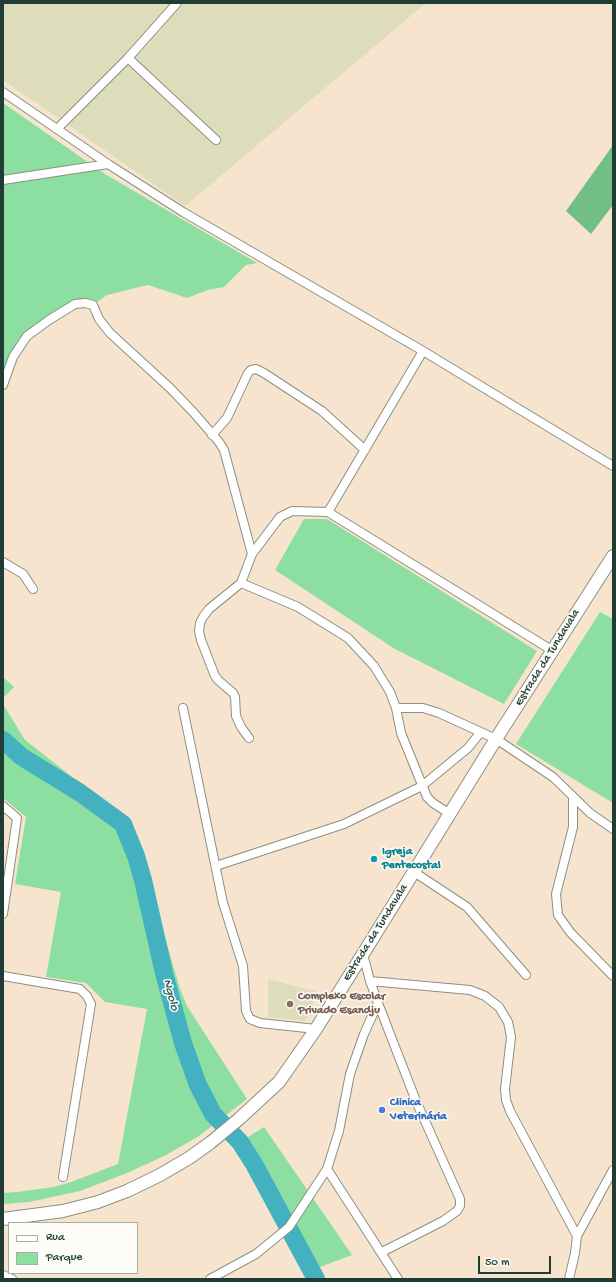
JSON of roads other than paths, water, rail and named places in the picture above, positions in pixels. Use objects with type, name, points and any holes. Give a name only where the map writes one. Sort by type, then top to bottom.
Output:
[{"type":"main road","name":"Estrada da Tundavala","points":[[3,1219],[63,1211],[98,1202],[127,1191],[160,1175],[189,1158],[210,1143],[280,1082],[316,1029],[496,739],[613,556]]},
{"type":"street","points":[[57,129],[128,58],[177,3]]},
{"type":"street","points":[[128,58],[216,140]]},
{"type":"street","points":[[3,92],[108,164],[183,212],[423,351],[613,466]]},
{"type":"street","points":[[3,180],[108,164]]},
{"type":"street","points":[[3,385],[13,357],[27,336],[75,304],[85,303],[93,305],[99,319],[110,334],[170,388],[219,442],[224,450],[252,554]]},
{"type":"street","points":[[328,512],[423,351]]},
{"type":"street","points":[[212,435],[227,418],[248,373],[251,370],[256,369],[322,411],[365,450]]},
{"type":"street","points":[[249,738],[241,727],[236,716],[235,697],[233,693],[215,676],[201,640],[200,631],[203,617],[209,609],[240,583],[252,554],[280,517],[292,511],[328,512],[553,651]]},
{"type":"street","points":[[3,562],[23,574],[33,589]]},
{"type":"street","points":[[240,583],[298,607],[348,638],[374,666],[390,692],[396,708],[401,733],[427,797],[433,803],[450,814]]},
{"type":"street","points":[[183,708],[223,903],[243,966],[246,1011],[250,1019],[260,1023],[316,1029]]},
{"type":"street","points":[[396,708],[422,708],[439,713],[496,739],[553,777],[590,813],[613,829]]},
{"type":"street","points":[[216,866],[344,824],[422,786],[468,748],[480,733]]},
{"type":"street","points":[[573,798],[573,827],[556,894],[558,915],[570,932],[613,976]]},
{"type":"street","points":[[3,806],[17,818],[3,914]]},
{"type":"street","points":[[414,872],[467,907],[526,975]]},
{"type":"street","points":[[363,954],[370,981],[416,1101],[460,1199],[460,1206],[457,1211],[442,1221],[382,1252]]},
{"type":"street","points":[[3,976],[80,989],[87,996],[91,1004],[63,1177]]},
{"type":"street","points":[[370,981],[470,990],[485,996],[499,1007],[508,1022],[511,1037],[505,1089],[506,1100],[577,1236]]},
{"type":"street","points":[[210,1279],[256,1254],[289,1228],[327,1169],[339,1131],[350,1074],[364,1034],[378,1003]]},
{"type":"street","points":[[327,1169],[398,1279]]},
{"type":"street","points":[[569,1279],[577,1236],[613,1170]]},
{"type":"street","points":[[3,1275],[12,1279]]},
{"type":"waterway","name":"Ngolo","points":[[3,740],[22,757],[79,792],[123,824],[136,856],[143,880],[164,973],[183,1043],[198,1085],[213,1114],[240,1142],[254,1164],[316,1279]]},
{"type":"place","name":"Igreja Pentecostal","points":[[374,859]]},
{"type":"place","name":"Complexo Escolar Privado Esandju","points":[[290,1004]]},
{"type":"place","name":"Clinica Veterinária","points":[[382,1110]]}]
